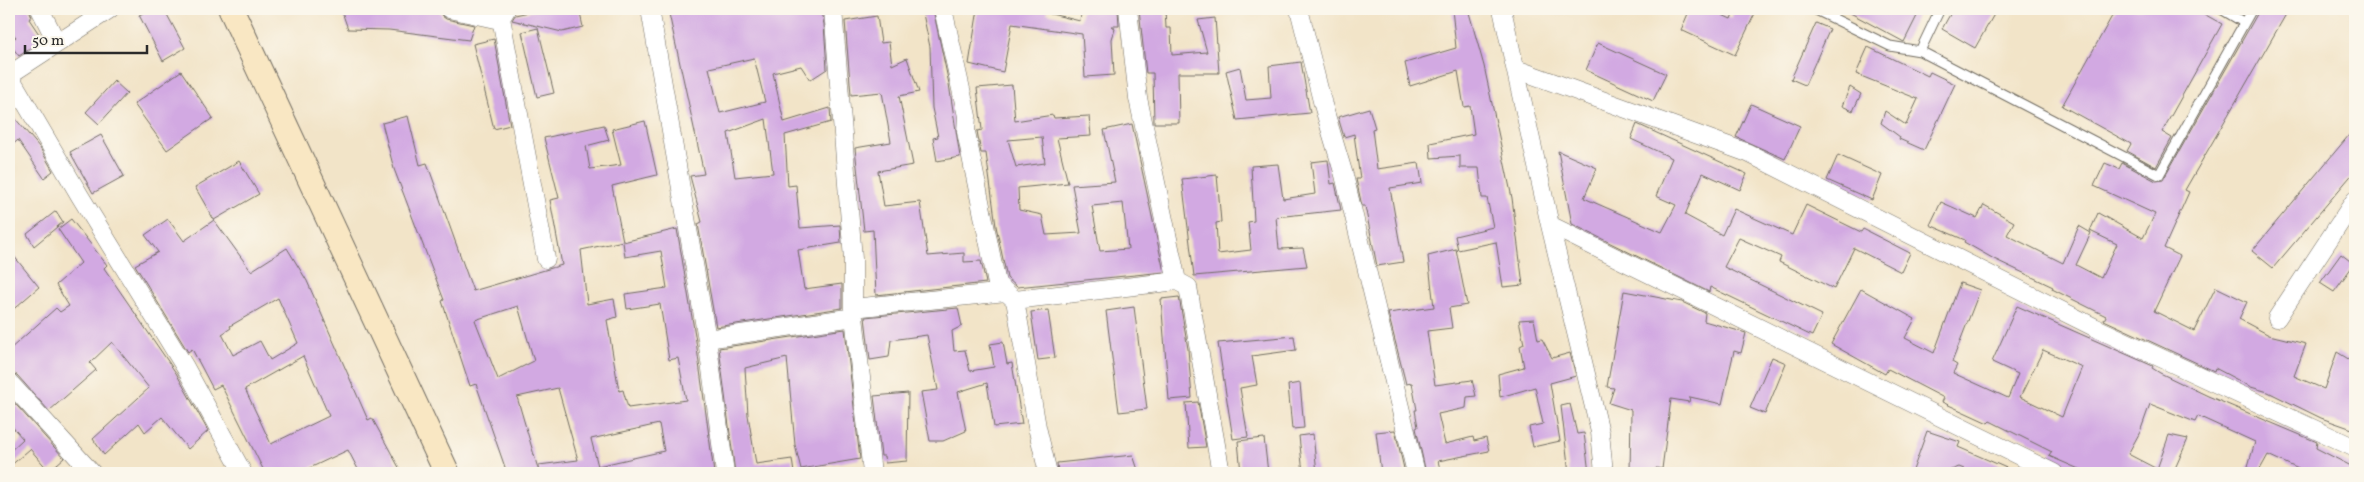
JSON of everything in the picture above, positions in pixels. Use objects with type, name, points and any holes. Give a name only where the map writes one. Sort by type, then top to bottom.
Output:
[{"type":"main road","points":[[230,9],[447,473]]},
{"type":"street","points":[[40,9],[57,43]]},
{"type":"street","points":[[110,9],[9,75],[80,196],[185,367],[243,473]]},
{"type":"street","points":[[449,9],[495,19],[506,11],[546,259]]},
{"type":"street","points":[[650,9],[707,339],[725,473]]},
{"type":"street","points":[[834,9],[854,312],[872,473]]},
{"type":"street","points":[[943,9],[966,116],[966,132],[997,284],[1011,296],[1048,473]]},
{"type":"street","points":[[1128,9],[1138,98],[1177,281]]},
{"type":"street","points":[[1299,9],[1323,105],[1344,175],[1416,473]]},
{"type":"street","points":[[1502,9],[1550,225],[1600,432],[1604,473]]},
{"type":"street","points":[[1516,69],[1748,153],[2094,327],[2355,448]]},
{"type":"street","points":[[2277,318],[2355,200]]},
{"type":"street","points":[[1550,225],[2054,473]]},
{"type":"street","points":[[707,339],[854,312],[1177,281],[1188,286],[1221,473]]},
{"type":"street","points":[[9,382],[92,473]]},
{"type":"lane","points":[[1814,9],[1890,46],[1920,51],[2159,175],[2252,9]]},
{"type":"lane","points":[[1920,51],[1940,9]]},
{"type":"lane","points":[[2221,9],[2243,22]]},
{"type":"building","points":[[9,9],[29,9],[32,17],[29,19],[43,40],[19,56],[9,43],[16,37],[9,29]]},
{"type":"building","points":[[151,9],[164,9],[185,48],[163,61],[139,15]]},
{"type":"building","points":[[341,9],[439,9],[442,16],[446,19],[474,25],[469,40],[389,30],[348,29]]},
{"type":"building","points":[[543,9],[579,9],[583,27],[562,32],[512,20],[515,15]]},
{"type":"building","points":[[668,9],[820,9],[824,24],[827,69],[810,80],[801,66],[773,73],[784,122],[830,108],[831,122],[785,135],[788,186],[796,185],[800,228],[840,225],[841,243],[798,250],[804,289],[842,284],[842,308],[716,327],[698,224],[702,222],[690,176],[704,174]],"holes":[[[754,58],[765,102],[720,113],[709,68]],[[766,119],[773,173],[735,177],[728,133]]]},
{"type":"building","points":[[922,9],[933,9],[949,84],[960,157],[937,161],[933,138],[938,137],[932,108],[930,47]]},
{"type":"building","points":[[978,9],[1048,9],[1047,13],[1080,21],[1082,9],[1118,9],[1119,26],[1111,26],[1115,29],[1112,39],[1114,75],[1085,77],[1082,34],[1012,24],[1003,72],[969,64]]},
{"type":"building","points":[[1139,9],[1165,9],[1166,28],[1171,28],[1172,55],[1207,52],[1198,20],[1215,18],[1219,73],[1178,73],[1179,123],[1154,123],[1153,73],[1146,73]]},
{"type":"building","points":[[1452,9],[1468,9],[1484,66],[1512,198],[1523,285],[1503,287],[1496,242],[1458,250],[1455,236],[1493,227],[1487,198],[1482,198],[1479,168],[1460,168],[1460,156],[1431,158],[1430,143],[1474,134],[1470,106],[1464,107],[1458,71],[1410,86],[1405,63],[1456,48]]},
{"type":"building","points":[[1690,9],[1709,9],[1731,19],[1735,9],[1757,9],[1735,55],[1681,30]]},
{"type":"building","points":[[1843,9],[1902,9],[1917,16],[1904,42]]},
{"type":"building","points":[[1953,9],[1997,9],[1975,48],[1942,29]]},
{"type":"building","points":[[2116,9],[2195,9],[2222,24],[2162,132],[2172,138],[2156,167],[2127,151],[2131,144],[2062,106]]},
{"type":"building","points":[[2260,9],[2289,9],[2185,190],[2189,192],[2164,248],[2180,256],[2154,311],[2194,331],[2216,287],[2247,302],[2239,319],[2269,335],[2306,344],[2294,376],[2324,389],[2337,352],[2355,363],[2355,430],[2321,418],[2268,392],[2251,387],[2215,368],[2214,371],[2104,320],[2106,316],[2052,289],[2053,287],[1994,259],[1964,242],[1965,240],[1930,225],[1941,202],[1977,218],[1984,205],[2014,222],[2007,235],[2063,263],[2079,226],[2091,233],[2076,265],[2101,278],[2117,244],[2090,231],[2098,213],[2143,238],[2155,214],[2094,186],[2105,163],[2119,169],[2122,163],[2156,181],[2163,180]]},
{"type":"building","points":[[877,16],[881,43],[889,42],[892,65],[907,58],[919,92],[899,96],[913,165],[878,171],[884,206],[920,202],[928,256],[964,253],[964,262],[981,261],[986,283],[876,295],[873,230],[864,231],[855,148],[891,142],[882,92],[851,95],[845,21]]},
{"type":"building","points":[[1816,23],[1830,29],[1805,85],[1791,79]]},
{"type":"building","points":[[538,28],[554,93],[537,97],[522,32]]},
{"type":"building","points":[[494,39],[510,125],[494,129],[473,44]]},
{"type":"building","points":[[1598,43],[1666,74],[1653,101],[1586,70]]},
{"type":"building","points":[[1868,47],[1928,76],[1930,72],[1955,84],[1924,150],[1899,139],[1900,137],[1881,123],[1885,111],[1906,125],[1918,99],[1856,74]]},
{"type":"building","points":[[1301,62],[1310,113],[1237,120],[1226,71],[1240,67],[1246,100],[1271,98],[1269,66]]},
{"type":"building","points":[[181,71],[213,118],[167,150],[134,104]]},
{"type":"building","points":[[114,81],[127,93],[99,124],[86,112]]},
{"type":"building","points":[[1012,85],[1015,121],[1053,115],[1054,118],[1089,116],[1091,136],[1057,138],[1068,183],[1018,188],[1019,210],[1042,215],[1046,235],[1081,233],[1072,185],[1115,182],[1104,130],[1132,124],[1164,272],[1017,287],[1007,278],[996,226],[986,153],[981,153],[977,131],[982,130],[977,88]],"holes":[[[1042,137],[1045,163],[1016,167],[1008,140]],[[1123,203],[1128,249],[1100,251],[1092,206]]]},
{"type":"building","points":[[1850,87],[1861,94],[1853,111],[1842,106]]},
{"type":"building","points":[[1751,104],[1800,126],[1785,159],[1736,137]]},
{"type":"building","points":[[1369,108],[1375,128],[1372,129],[1377,169],[1419,163],[1422,183],[1390,188],[1403,262],[1377,266],[1365,206],[1362,206],[1356,179],[1360,179],[1354,134],[1344,137],[1338,117]]},
{"type":"building","points":[[9,111],[40,148],[53,171],[44,178],[18,140],[9,148]]},
{"type":"building","points":[[408,116],[420,165],[427,163],[473,291],[562,265],[550,200],[559,198],[544,138],[604,125],[609,140],[586,146],[590,169],[621,165],[612,129],[645,121],[657,175],[612,186],[623,241],[581,250],[587,304],[614,299],[617,317],[607,320],[619,391],[623,390],[628,408],[686,400],[678,358],[669,360],[660,304],[627,309],[625,294],[667,288],[661,251],[625,257],[623,242],[677,229],[696,341],[714,473],[507,473],[476,384],[470,386],[442,301],[444,300],[394,169],[382,123]],"holes":[[[518,306],[534,361],[498,379],[475,320]],[[558,388],[578,460],[539,465],[539,472],[517,397]],[[659,424],[664,451],[598,466],[591,439]]]},
{"type":"building","points":[[1637,124],[1747,174],[1740,190],[1703,173],[1685,215],[1722,235],[1734,209],[1792,235],[1806,205],[1861,232],[1863,229],[1910,253],[1901,272],[1854,248],[1834,289],[1779,262],[1781,257],[1739,238],[1724,267],[1822,315],[1812,336],[1710,287],[1709,292],[1572,224],[1558,151],[1597,168],[1584,198],[1662,232],[1676,205],[1656,196],[1672,158],[1631,139]]},
{"type":"building","points":[[2355,128],[2355,171],[2273,268],[2252,251]]},
{"type":"building","points":[[101,135],[124,176],[93,193],[70,152]]},
{"type":"building","points":[[1838,155],[1882,175],[1872,200],[1827,180]]},
{"type":"building","points":[[1328,160],[1331,184],[1335,183],[1341,210],[1276,217],[1279,249],[1303,248],[1307,266],[1194,276],[1182,179],[1217,175],[1221,222],[1216,223],[1218,254],[1251,250],[1248,222],[1254,221],[1251,166],[1278,164],[1283,199],[1315,194],[1311,162]]},
{"type":"building","points":[[239,161],[259,194],[214,220],[195,187]]},
{"type":"building","points":[[56,211],[63,222],[34,246],[27,234]]},
{"type":"building","points":[[71,219],[107,265],[104,268],[176,373],[208,431],[188,449],[162,417],[145,432],[139,423],[104,455],[93,439],[149,388],[112,342],[90,363],[96,370],[49,411],[17,375],[9,372],[9,350],[56,308],[60,312],[69,306],[56,285],[81,263],[58,229]]},
{"type":"building","points":[[168,219],[184,241],[214,220],[251,271],[287,248],[307,281],[368,420],[372,418],[402,473],[360,473],[348,450],[299,473],[265,473],[221,385],[213,389],[192,349],[188,352],[135,265],[158,252],[145,235]],"holes":[[[278,298],[298,343],[270,360],[260,341],[233,355],[222,334],[231,328],[230,326]],[[303,356],[329,416],[271,444],[245,389]]]},
{"type":"building","points":[[1456,249],[1467,305],[1449,308],[1452,328],[1427,331],[1435,385],[1472,380],[1476,396],[1467,397],[1466,408],[1438,414],[1445,444],[1473,437],[1474,441],[1486,438],[1489,451],[1438,461],[1441,473],[1426,473],[1416,428],[1418,427],[1415,410],[1417,410],[1412,383],[1406,384],[1388,313],[1434,307],[1428,256]]},
{"type":"building","points":[[9,250],[39,287],[9,313]]},
{"type":"building","points":[[2341,254],[2354,264],[2334,292],[2320,283]]},
{"type":"building","points":[[1960,283],[1980,290],[1952,362],[1957,365],[1953,373],[2008,398],[2018,374],[1992,362],[2017,306],[2153,366],[2152,368],[2160,373],[2208,396],[2317,442],[2316,448],[2355,468],[2355,473],[2307,473],[2268,455],[2258,473],[2246,473],[2255,442],[2198,416],[2195,422],[2150,404],[2140,432],[2128,454],[2157,469],[2169,435],[2188,439],[2173,473],[2088,473],[2049,456],[2052,452],[1990,421],[1988,423],[1942,402],[1944,398],[1888,369],[1885,374],[1831,344],[1861,289],[1915,319],[1905,338],[1934,353]],"holes":[[[2043,350],[2082,367],[2062,417],[2020,397]]]},
{"type":"building","points":[[1624,291],[1682,302],[1705,313],[1704,321],[1746,333],[1741,353],[1734,351],[1722,404],[1690,397],[1689,402],[1671,399],[1662,469],[1656,468],[1655,473],[1630,473],[1631,410],[1609,403],[1614,388],[1607,387]]},
{"type":"building","points":[[1179,297],[1188,349],[1192,398],[1169,400],[1161,299]]},
{"type":"building","points":[[1134,307],[1147,409],[1119,412],[1106,311]]},
{"type":"building","points":[[958,308],[962,326],[952,331],[954,351],[965,350],[970,371],[994,367],[990,344],[1003,342],[1007,364],[1012,363],[1022,424],[994,427],[987,383],[958,392],[966,431],[943,441],[930,441],[921,392],[938,390],[927,335],[891,340],[889,357],[870,360],[865,317]]},
{"type":"building","points":[[1048,310],[1055,358],[1038,360],[1031,312]]},
{"type":"building","points":[[1534,319],[1538,340],[1542,339],[1552,358],[1570,353],[1576,376],[1550,383],[1560,441],[1533,447],[1529,427],[1543,424],[1535,387],[1500,397],[1498,374],[1524,367],[1520,346],[1524,344],[1519,320]]},
{"type":"building","points":[[845,329],[860,459],[801,469],[795,445],[787,358],[745,368],[748,415],[756,464],[792,459],[794,473],[735,473],[719,348]]},
{"type":"building","points":[[1294,336],[1296,350],[1252,356],[1257,385],[1240,388],[1248,437],[1233,439],[1218,343]]},
{"type":"building","points":[[1772,357],[1786,363],[1765,414],[1750,408]]},
{"type":"building","points":[[1300,383],[1304,428],[1292,429],[1288,385]]},
{"type":"building","points":[[908,393],[907,461],[885,463],[884,456],[881,456],[874,396]]},
{"type":"building","points":[[9,397],[64,458],[49,471],[30,449],[9,467],[9,452],[23,439],[9,423]]},
{"type":"building","points":[[1198,402],[1206,447],[1189,448],[1186,403]]},
{"type":"building","points":[[1570,404],[1577,434],[1584,433],[1589,473],[1569,473],[1561,406]]},
{"type":"building","points":[[1395,430],[1405,473],[1381,473],[1376,432]]},
{"type":"building","points":[[1927,431],[1960,442],[1958,447],[2018,473],[1974,473],[1959,467],[1943,473],[1912,473]]},
{"type":"building","points":[[1313,434],[1317,473],[1303,473],[1299,436]]},
{"type":"building","points":[[1264,438],[1268,473],[1241,473],[1238,441]]},
{"type":"building","points":[[1133,455],[1139,473],[1058,473],[1057,463]]}]
